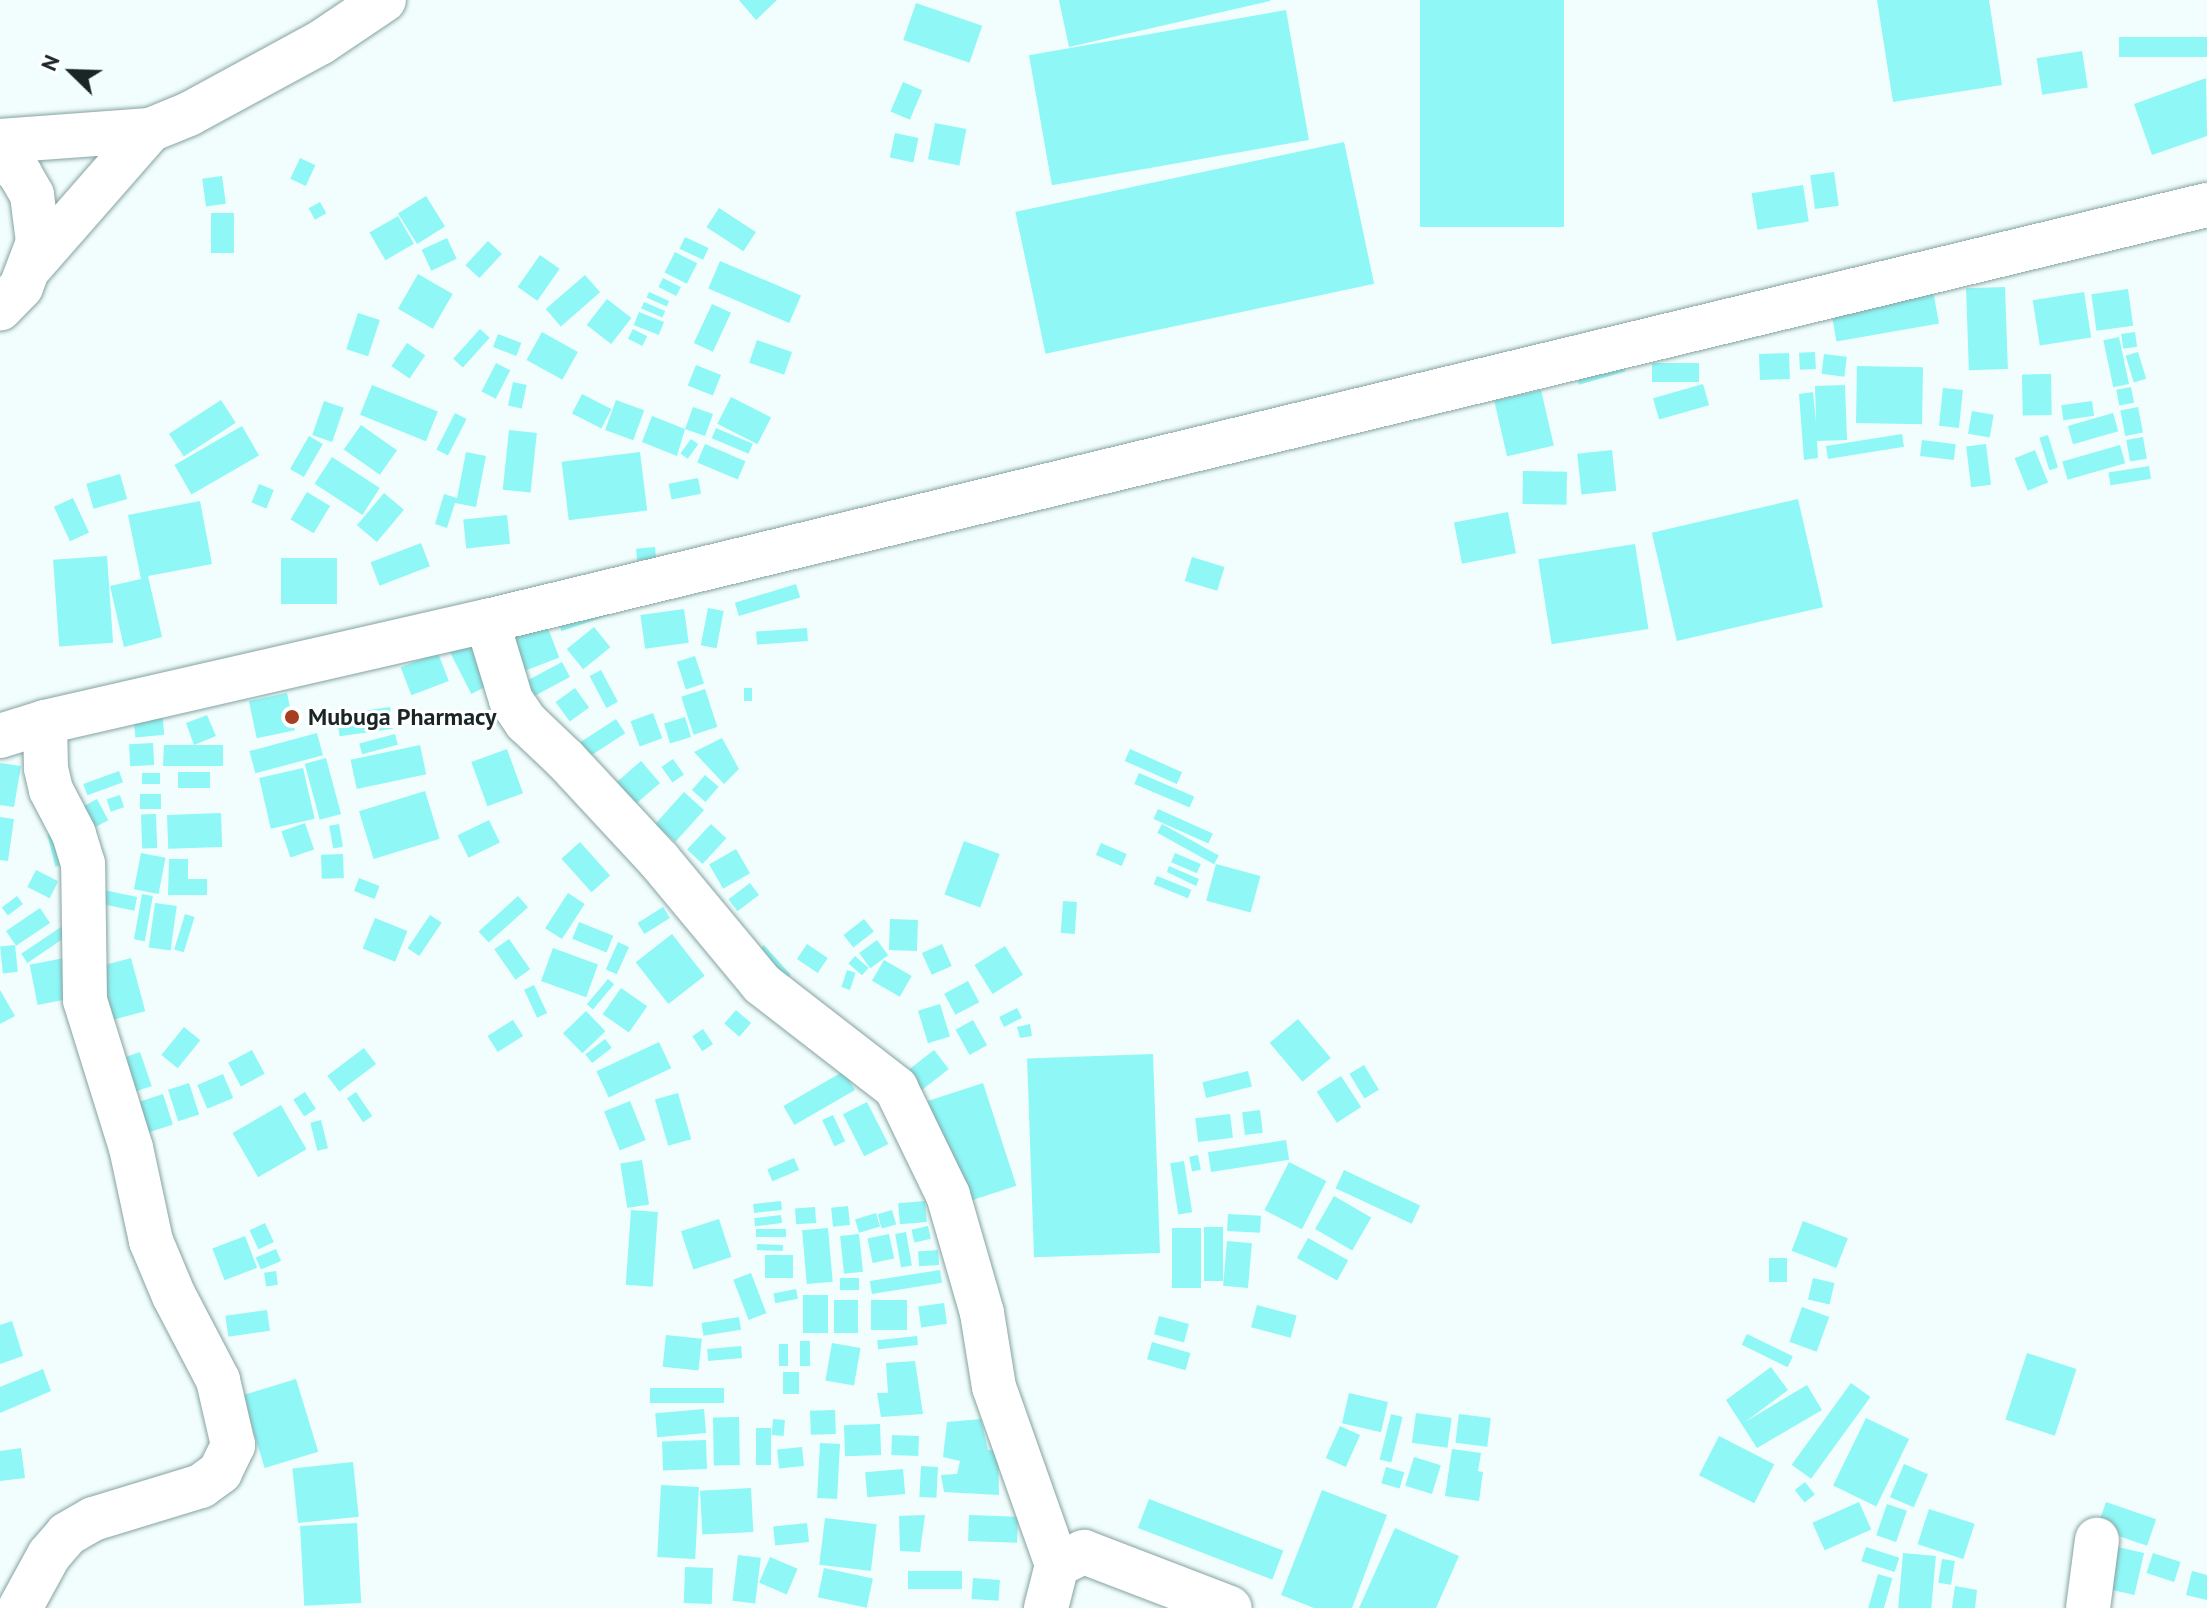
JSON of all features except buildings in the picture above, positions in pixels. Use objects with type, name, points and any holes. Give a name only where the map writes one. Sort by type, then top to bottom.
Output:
[{"type":"street","points":[[0,141],[150,130],[189,114],[320,43],[384,0]]},
{"type":"street","points":[[32,265],[150,130]]},
{"type":"street","points":[[0,153],[20,174],[32,195],[38,242],[32,265],[21,287],[0,309]]},
{"type":"street","points":[[0,736],[45,722],[487,621],[2207,205]]},
{"type":"street","points":[[487,621],[511,700],[526,722],[566,760],[659,860],[762,984],[896,1088],[948,1195],[982,1313],[994,1387],[1057,1565],[1046,1608]]},
{"type":"street","points":[[20,1608],[49,1555],[67,1534],[93,1519],[201,1486],[220,1472],[233,1445],[218,1380],[174,1296],[151,1241],[131,1148],[85,1000],[83,864],[74,834],[51,790],[46,768],[45,722]]},
{"type":"street","points":[[2088,1608],[2097,1540]]},
{"type":"street","points":[[1057,1565],[1084,1552],[1230,1608]]},
{"type":"place","name":"Mubuga Pharmacy","points":[[292,717]]}]
